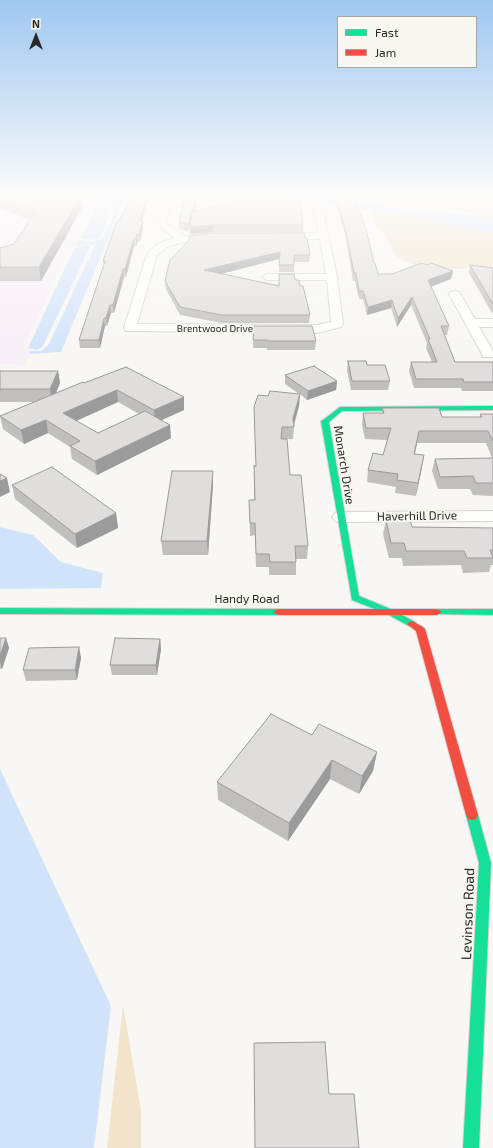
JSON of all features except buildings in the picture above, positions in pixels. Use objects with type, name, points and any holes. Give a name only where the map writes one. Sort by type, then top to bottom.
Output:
[{"type":"street","name":"Brentwood Drive","points":[[158,250],[152,254],[130,328],[317,329],[337,324],[332,277],[327,250]]},
{"type":"street","points":[[267,277],[332,277]]},
{"type":"street","points":[[455,294],[488,354]]},
{"type":"street","points":[[471,323],[493,323]]},
{"type":"street","name":"Monarch Drive","points":[[390,612],[355,598],[340,517],[325,421],[340,409],[493,408]]},
{"type":"street","name":"Haverhill Drive","points":[[340,517],[493,516]]},
{"type":"street","name":"Handy Road","points":[[0,610],[493,612]]},
{"type":"street","name":"Levinson Road","points":[[390,612],[420,629],[485,863],[472,1148]]},
{"type":"shaded area","points":[[0,250],[70,250],[23,348],[30,351],[24,365],[0,364]]},
{"type":"shaded area","points":[[392,250],[493,250],[493,266],[458,269],[415,265],[397,258]]},
{"type":"shaded area","points":[[123,1005],[141,1111],[141,1148],[107,1148]]},
{"type":"water","points":[[74,250],[89,250],[44,344],[38,350],[28,348]]},
{"type":"water","points":[[93,250],[104,250],[61,352],[29,354],[30,351],[42,351],[49,344]]},
{"type":"water","points":[[0,527],[33,535],[61,562],[103,573],[101,588],[0,589]]},
{"type":"water","points":[[0,769],[111,1006],[94,1148],[0,1148]]},
{"type":"traffic: fast","points":[[412,624],[390,612],[355,598],[325,421],[340,409],[493,408]]},
{"type":"traffic: fast","points":[[0,611],[278,612]]},
{"type":"traffic: fast","points":[[437,612],[493,612]]},
{"type":"traffic: fast","points":[[471,1148],[485,863],[472,815]]},
{"type":"traffic: jam","points":[[278,612],[437,612]]},
{"type":"traffic: jam","points":[[412,624],[420,629],[472,815]]}]
